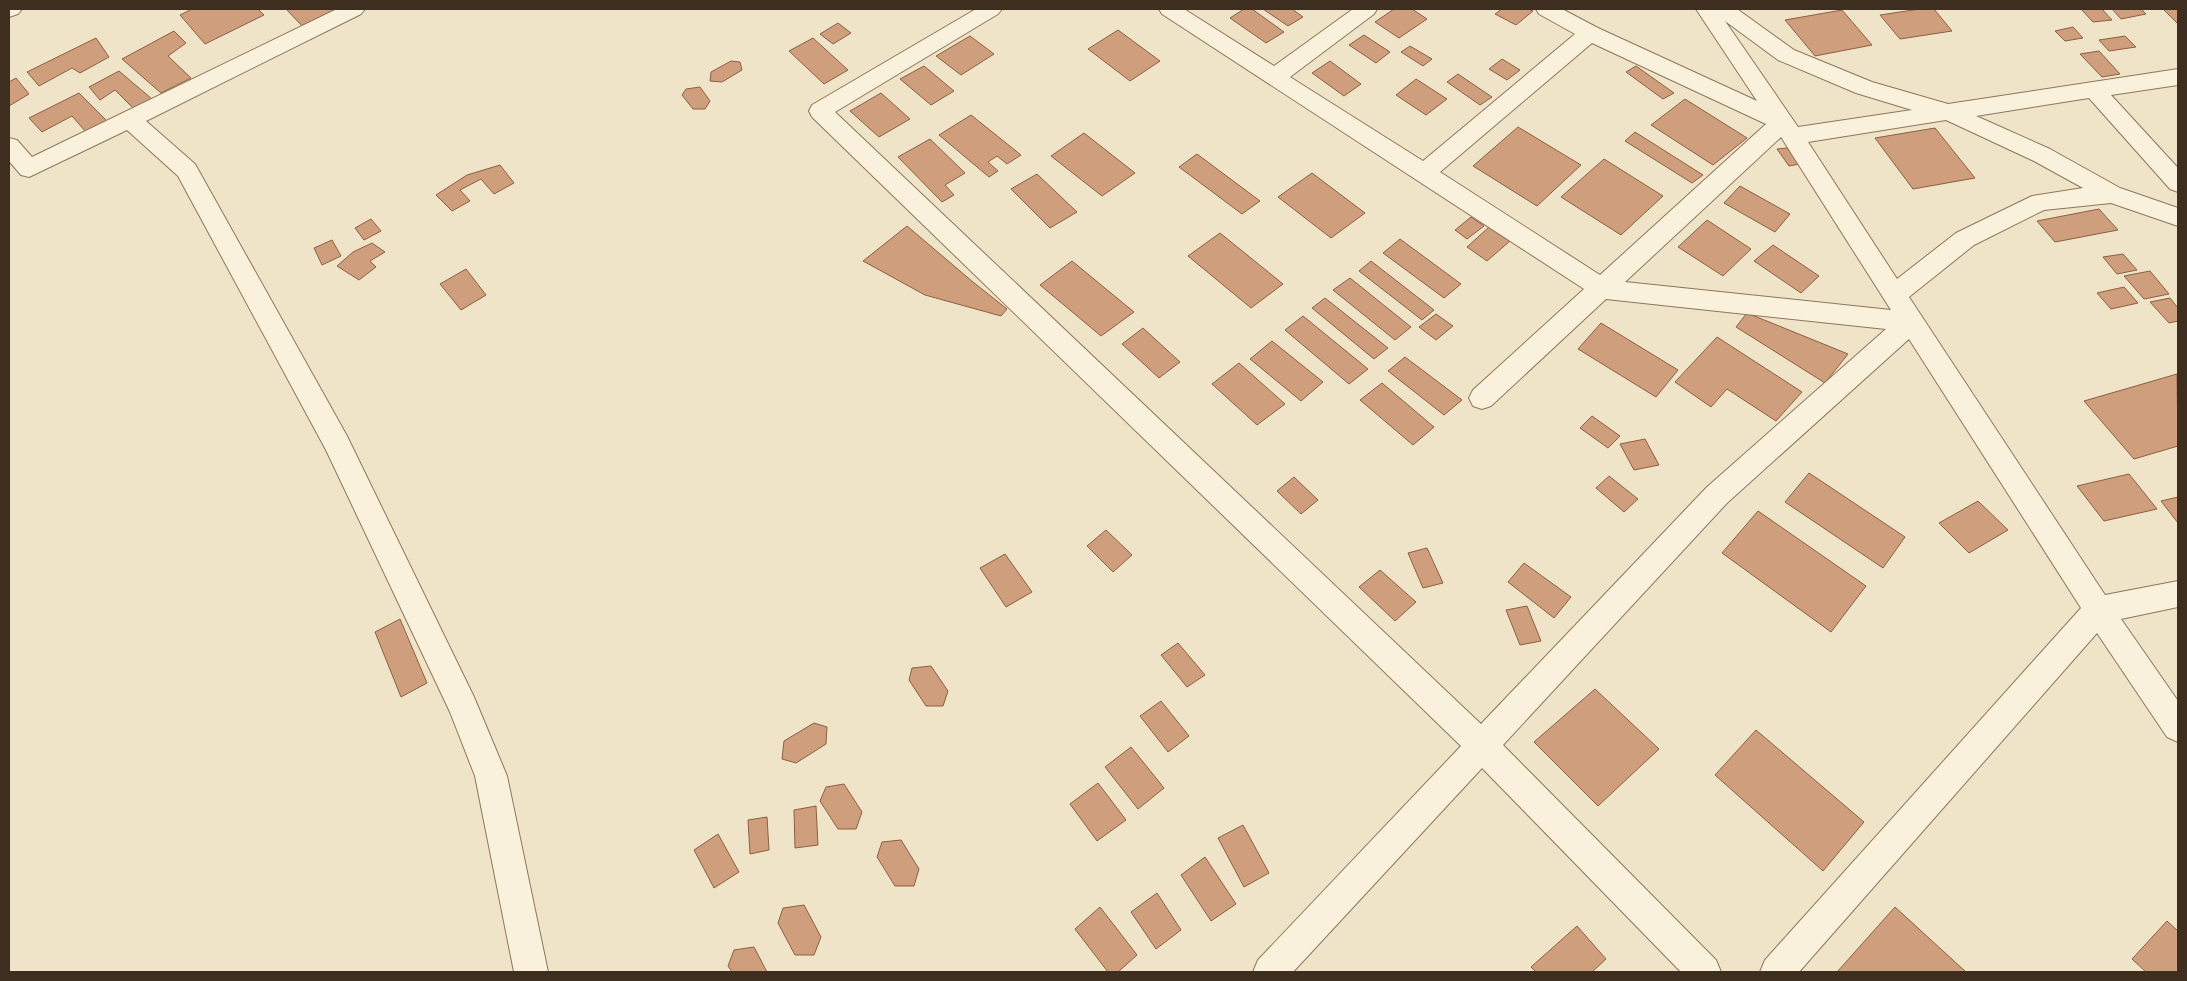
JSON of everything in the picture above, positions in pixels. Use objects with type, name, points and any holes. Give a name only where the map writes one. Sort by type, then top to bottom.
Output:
[{"type":"street","points":[[9,146],[29,168],[354,9]]},
{"type":"street","points":[[991,9],[820,111],[1482,746],[1704,972]]},
{"type":"street","points":[[1169,9],[1276,76],[1603,289],[1911,322]]},
{"type":"street","points":[[1276,76],[1367,9]]},
{"type":"street","points":[[1546,9],[1590,33],[1788,129],[1948,112],[2178,77]]},
{"type":"street","points":[[1706,9],[1788,129],[2098,610],[2178,727]]},
{"type":"street","points":[[1723,9],[1786,56],[1864,88],[1948,112],[2042,155],[2112,194],[2178,217]]},
{"type":"street","points":[[1424,173],[1590,33]]},
{"type":"street","points":[[2094,90],[2178,183]]},
{"type":"street","points":[[129,119],[187,170],[337,444],[463,707],[491,776],[531,972]]},
{"type":"street","points":[[1482,398],[1603,289],[1788,129]]},
{"type":"street","points":[[1894,295],[1965,240],[2040,202],[2112,194]]},
{"type":"street","points":[[1270,972],[1717,495],[1911,322]]},
{"type":"street","points":[[1778,972],[2098,610],[2178,594]]},
{"type":"building","points":[[192,9],[258,9],[264,15],[205,44],[180,15]]},
{"type":"building","points":[[286,9],[343,9],[304,28]]},
{"type":"building","points":[[1244,9],[1252,9],[1284,32],[1266,43],[1230,18]]},
{"type":"building","points":[[1263,9],[1292,9],[1303,17],[1288,26]]},
{"type":"building","points":[[1394,9],[1412,9],[1427,19],[1399,38],[1375,22]]},
{"type":"building","points":[[1502,9],[1528,9],[1533,11],[1516,25],[1495,14]]},
{"type":"building","points":[[1920,9],[1934,9],[1952,31],[1900,39],[1880,15]]},
{"type":"building","points":[[2081,9],[2102,9],[2112,20],[2093,22]]},
{"type":"building","points":[[2112,9],[2141,9],[2146,14],[2121,19]]},
{"type":"building","points":[[2163,9],[2178,9],[2178,24]]},
{"type":"building","points":[[1842,10],[1872,45],[1815,56],[1785,20]]},
{"type":"building","points":[[838,23],[851,33],[833,44],[820,34]]},
{"type":"building","points":[[2073,27],[2083,38],[2065,41],[2055,31]]},
{"type":"building","points":[[1118,30],[1160,61],[1130,81],[1088,49]]},
{"type":"building","points":[[174,31],[186,43],[168,56],[191,78],[161,93],[122,59]]},
{"type":"building","points":[[1364,35],[1390,52],[1376,63],[1349,45]]},
{"type":"building","points":[[970,36],[994,54],[961,75],[936,56]]},
{"type":"building","points":[[2125,36],[2136,47],[2109,51],[2099,40]]},
{"type":"building","points":[[96,38],[109,57],[80,73],[72,68],[39,86],[27,72]]},
{"type":"building","points":[[813,38],[848,70],[824,84],[789,51]]},
{"type":"building","points":[[1410,46],[1432,59],[1423,66],[1401,52]]},
{"type":"building","points":[[2099,51],[2120,74],[2102,77],[2080,54]]},
{"type":"building","points":[[1502,59],[1520,70],[1507,80],[1489,69]]},
{"type":"building","points":[[731,61],[740,62],[742,70],[722,82],[710,81],[711,72]]},
{"type":"building","points":[[1330,61],[1361,84],[1344,96],[1312,73]]},
{"type":"building","points":[[924,66],[954,91],[931,105],[900,79]]},
{"type":"building","points":[[1636,66],[1674,93],[1663,99],[1626,72]]},
{"type":"building","points":[[119,71],[152,99],[134,109],[115,90],[100,100],[89,87]]},
{"type":"building","points":[[1458,74],[1492,97],[1480,105],[1447,82]]},
{"type":"building","points":[[16,78],[29,94],[9,106],[9,82]]},
{"type":"building","points":[[1416,79],[1447,99],[1426,115],[1396,95]]},
{"type":"building","points":[[700,87],[710,101],[705,109],[693,109],[682,95],[686,89]]},
{"type":"building","points":[[79,93],[107,121],[86,132],[72,116],[42,132],[29,118]]},
{"type":"building","points":[[881,93],[910,119],[879,137],[850,111]]},
{"type":"building","points":[[1685,99],[1747,138],[1713,165],[1651,125]]},
{"type":"building","points":[[971,115],[1021,155],[1007,164],[997,156],[988,162],[998,171],[989,177],[939,135]]},
{"type":"building","points":[[1518,127],[1581,165],[1537,206],[1473,166]]},
{"type":"building","points":[[1935,128],[1975,178],[1913,189],[1875,138]]},
{"type":"building","points":[[1635,132],[1703,175],[1692,183],[1625,141]]},
{"type":"building","points":[[1084,133],[1135,173],[1102,196],[1051,156]]},
{"type":"building","points":[[930,139],[965,173],[945,185],[954,195],[942,202],[898,157]]},
{"type":"building","points":[[1787,148],[1800,164],[1789,166],[1777,149]]},
{"type":"building","points":[[1197,154],[1260,201],[1242,214],[1179,167]]},
{"type":"building","points":[[1604,159],[1663,196],[1621,235],[1561,197]]},
{"type":"building","points":[[500,165],[514,183],[494,194],[481,179],[460,190],[470,201],[452,211],[436,195],[467,175]]},
{"type":"building","points":[[1312,173],[1365,213],[1331,238],[1278,197]]},
{"type":"building","points":[[1037,174],[1077,212],[1050,228],[1011,189]]},
{"type":"building","points":[[1740,186],[1790,214],[1775,232],[1724,203]]},
{"type":"building","points":[[2099,209],[2118,230],[2055,242],[2037,221]]},
{"type":"building","points":[[1471,217],[1484,226],[1467,239],[1455,230]]},
{"type":"building","points":[[371,219],[381,231],[364,240],[355,228]]},
{"type":"building","points":[[1707,220],[1751,249],[1723,276],[1678,247]]},
{"type":"building","points":[[907,226],[1007,309],[1001,316],[925,295],[863,261]]},
{"type":"building","points":[[1489,227],[1510,241],[1487,261],[1467,247]]},
{"type":"building","points":[[1220,233],[1283,284],[1251,308],[1188,256]]},
{"type":"building","points":[[1400,239],[1461,284],[1444,298],[1383,253]]},
{"type":"building","points":[[332,240],[341,256],[322,265],[314,248]]},
{"type":"building","points":[[372,243],[385,252],[370,261],[376,267],[359,280],[337,266],[353,252]]},
{"type":"building","points":[[1773,245],[1819,276],[1801,293],[1754,261]]},
{"type":"building","points":[[2123,254],[2137,270],[2117,274],[2103,257]]},
{"type":"building","points":[[1072,261],[1134,312],[1101,336],[1040,285]]},
{"type":"building","points":[[1371,261],[1434,310],[1422,320],[1359,271]]},
{"type":"building","points":[[466,269],[486,295],[461,310],[440,284]]},
{"type":"building","points":[[2150,271],[2169,294],[2144,299],[2124,276]]},
{"type":"building","points":[[1350,278],[1411,327],[1395,340],[1333,290]]},
{"type":"building","points":[[2124,287],[2138,303],[2111,309],[2097,293]]},
{"type":"building","points":[[1325,298],[1388,348],[1374,359],[1312,308]]},
{"type":"building","points":[[2170,298],[2178,308],[2178,321],[2169,323],[2150,302]]},
{"type":"building","points":[[1747,313],[1848,354],[1825,383],[1736,327]]},
{"type":"building","points":[[1436,314],[1453,326],[1436,340],[1419,327]]},
{"type":"building","points":[[1303,316],[1368,369],[1349,384],[1285,330]]},
{"type":"building","points":[[1601,323],[1678,370],[1656,397],[1578,349]]},
{"type":"building","points":[[1143,328],[1180,362],[1159,378],[1122,344]]},
{"type":"building","points":[[1717,337],[1802,392],[1776,421],[1727,389],[1711,407],[1675,382]]},
{"type":"building","points":[[1272,341],[1323,382],[1301,401],[1250,359]]},
{"type":"building","points":[[1405,357],[1462,400],[1444,415],[1388,371]]},
{"type":"building","points":[[1239,363],[1285,404],[1257,425],[1212,384]]},
{"type":"building","points":[[2177,374],[2178,446],[2134,459],[2084,401]]},
{"type":"building","points":[[1382,383],[1434,427],[1413,445],[1360,400]]},
{"type":"building","points":[[1592,416],[1620,436],[1608,448],[1580,428]]},
{"type":"building","points":[[1645,439],[1659,465],[1634,470],[1620,444]]},
{"type":"building","points":[[1809,473],[1905,537],[1883,568],[1785,502]]},
{"type":"building","points":[[2129,474],[2157,509],[2104,521],[2077,486]]},
{"type":"building","points":[[1609,476],[1638,499],[1624,512],[1596,488]]},
{"type":"building","points":[[1294,477],[1318,500],[1301,514],[1277,491]]},
{"type":"building","points":[[2178,497],[2178,523],[2161,501]]},
{"type":"building","points":[[1978,501],[2008,530],[1969,553],[1939,523]]},
{"type":"building","points":[[1758,511],[1866,586],[1831,632],[1722,553]]},
{"type":"building","points":[[1106,530],[1132,555],[1113,572],[1087,546]]},
{"type":"building","points":[[1427,548],[1443,583],[1423,588],[1408,553]]},
{"type":"building","points":[[1005,554],[1032,592],[1006,607],[980,568]]},
{"type":"building","points":[[1524,563],[1571,597],[1554,618],[1508,582]]},
{"type":"building","points":[[1380,570],[1416,602],[1395,621],[1359,587]]},
{"type":"building","points":[[1527,606],[1541,641],[1520,645],[1506,610]]},
{"type":"building","points":[[400,619],[427,683],[401,697],[375,632]]},
{"type":"building","points":[[1178,643],[1205,675],[1187,687],[1161,655]]},
{"type":"building","points":[[931,666],[948,691],[943,706],[926,706],[909,680],[912,668]]},
{"type":"building","points":[[1595,689],[1659,749],[1598,806],[1534,742]]},
{"type":"building","points":[[1161,701],[1189,736],[1168,752],[1140,716]]},
{"type":"building","points":[[814,723],[827,727],[826,744],[796,763],[782,759],[784,741]]},
{"type":"building","points":[[1756,730],[1864,822],[1823,871],[1715,775]]},
{"type":"building","points":[[1131,747],[1164,788],[1138,809],[1105,767]]},
{"type":"building","points":[[1098,783],[1126,820],[1097,841],[1070,804]]},
{"type":"building","points":[[844,784],[862,812],[856,829],[838,829],[820,801],[826,787]]},
{"type":"building","points":[[816,806],[818,845],[795,848],[794,810]]},
{"type":"building","points":[[767,817],[769,850],[750,854],[748,820]]},
{"type":"building","points":[[1243,825],[1269,873],[1244,887],[1218,838]]},
{"type":"building","points":[[718,834],[739,872],[714,888],[694,850]]},
{"type":"building","points":[[901,840],[919,869],[914,886],[895,886],[877,857],[882,842]]},
{"type":"building","points":[[1205,857],[1236,904],[1211,921],[1181,875]]},
{"type":"building","points":[[1157,893],[1181,930],[1156,949],[1131,912]]},
{"type":"building","points":[[804,905],[821,937],[814,955],[795,955],[778,923],[783,908]]},
{"type":"building","points":[[1100,907],[1137,955],[1118,972],[1108,972],[1075,929]]},
{"type":"building","points":[[1895,907],[1966,972],[1837,972]]},
{"type":"building","points":[[2167,921],[2178,931],[2178,972],[2146,972],[2132,959]]},
{"type":"building","points":[[1577,926],[1606,959],[1592,972],[1536,972],[1531,967]]},
{"type":"building","points":[[754,947],[767,972],[732,972],[728,966],[734,950]]}]
